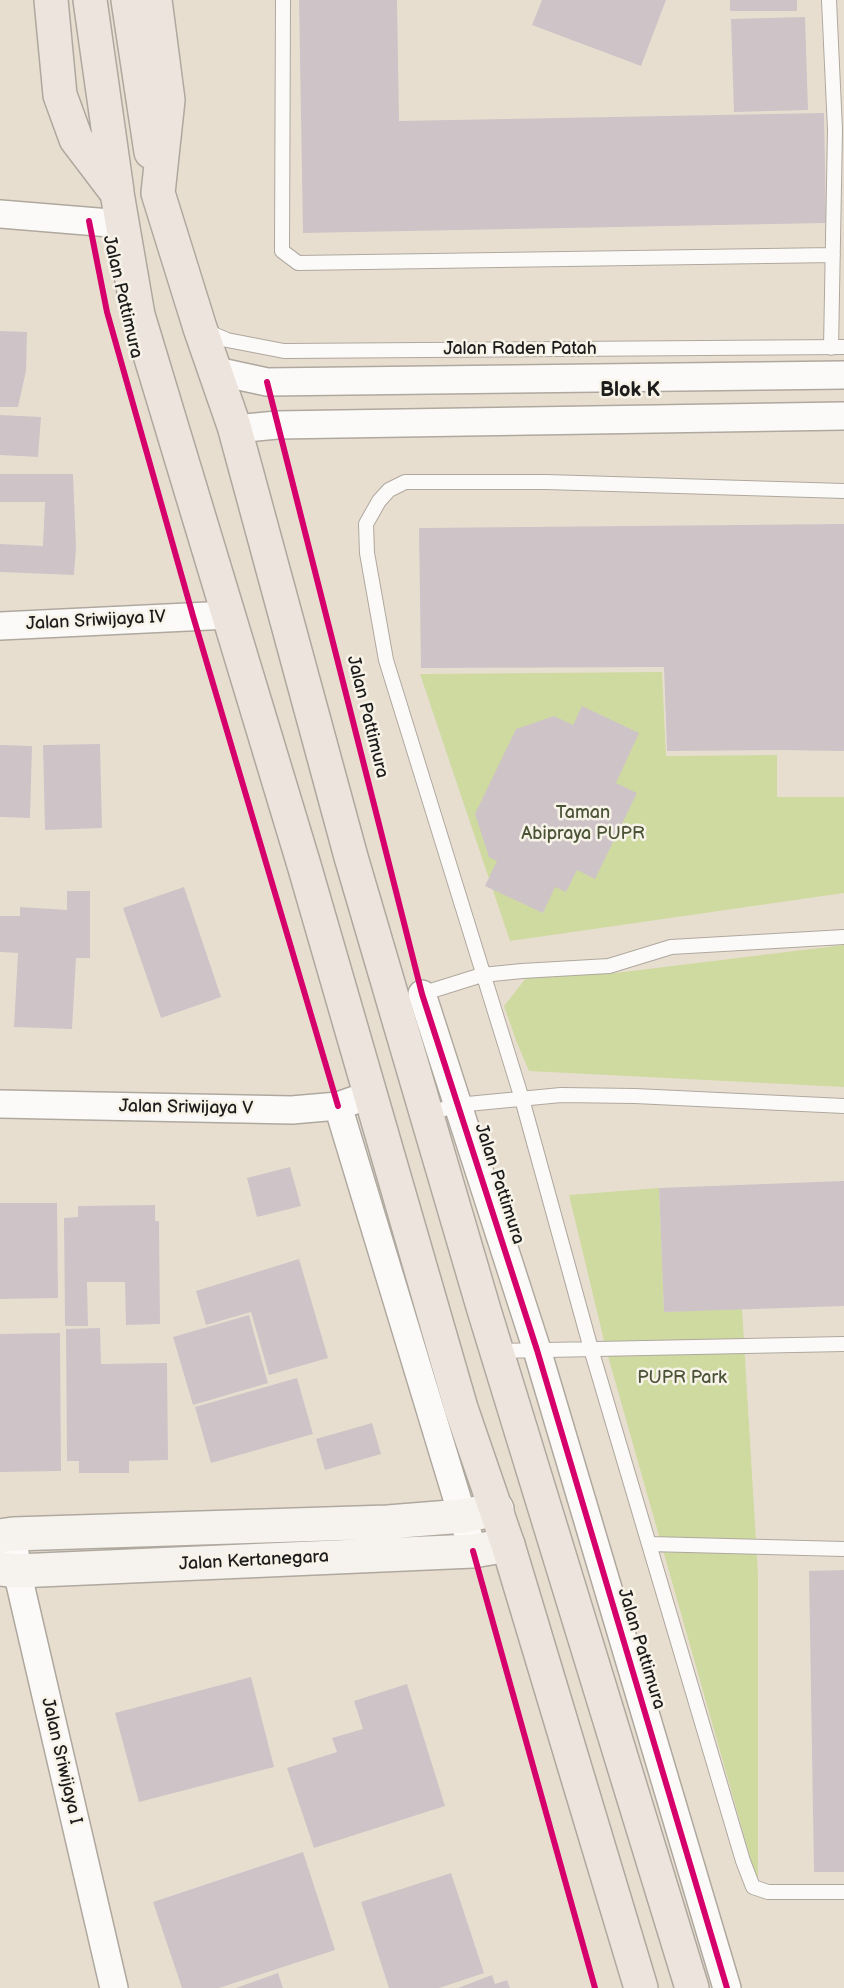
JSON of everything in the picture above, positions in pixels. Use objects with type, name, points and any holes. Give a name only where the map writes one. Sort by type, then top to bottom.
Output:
[{"type":"main road","name":"Jalan Pattimura","points":[[51,0],[60,95],[76,139],[119,208],[138,315],[371,1095],[461,1408],[497,1509],[641,1988]]},
{"type":"main road","points":[[90,0],[119,208]]},
{"type":"main road","points":[[128,0],[158,193]]},
{"type":"main road","name":"Jalan Pattimura","points":[[155,0],[168,100],[158,193],[200,328],[235,429],[351,857],[408,999],[442,1109],[497,1351],[645,1841],[692,1988]]},
{"type":"main road","points":[[578,1781],[590,1785],[604,1784],[616,1778],[623,1766]]},
{"type":"main road","points":[[600,1854],[608,1846],[620,1840],[645,1841]]},
{"type":"street","points":[[0,214],[119,208]]},
{"type":"street","name":"Jalan Raden Patah","points":[[216,370],[267,382],[844,375]]},
{"type":"street","points":[[235,429],[277,425],[844,416]]},
{"type":"street","name":"Jalan Sriwijaya IV","points":[[0,626],[229,615]]},
{"type":"street","name":"Jalan Sriwijaya V","points":[[0,1104],[291,1110],[338,1106],[371,1095]]},
{"type":"street","points":[[338,1106],[473,1551]]},
{"type":"street","name":"Jalan Pattimura","points":[[442,1109],[537,1350],[727,1988]]},
{"type":"street","name":"Jalan Kertanegara","points":[[7,1535],[388,1521],[463,1516],[497,1509]]},
{"type":"street","name":"Jalan Sriwijaya I","points":[[7,1535],[9,1570],[114,1988]]},
{"type":"street","name":"Jalan Kertanegara","points":[[9,1570],[473,1551],[508,1545]]},
{"type":"lane","points":[[283,0],[282,251],[298,263],[833,255]]},
{"type":"lane","points":[[829,0],[835,130],[839,162],[833,255],[837,347]]},
{"type":"lane","name":"Jalan Raden Patah","points":[[200,328],[226,340],[284,351],[837,347]]},
{"type":"lane","points":[[844,491],[546,482],[405,482],[389,490],[378,501],[366,524],[367,553],[386,660],[597,1348],[649,1544],[743,1861],[753,1887],[768,1892],[844,1892]]},
{"type":"lane","points":[[408,999],[482,975],[609,966],[671,947],[844,938]]},
{"type":"lane","points":[[442,1109],[561,1095],[635,1096],[844,1106]]},
{"type":"lane","points":[[497,1351],[844,1344]]},
{"type":"lane","points":[[649,1544],[844,1549]]},
{"type":"green space","name":"Taman Abipraya PUPR","points":[[662,672],[666,756],[777,755],[777,797],[844,797],[844,893],[510,941],[420,674]]},
{"type":"green space","points":[[844,945],[844,1087],[529,1071],[504,1006],[526,978],[615,973]]},
{"type":"green space","name":"PUPR Park","points":[[659,1188],[664,1312],[742,1308],[758,1575],[758,1885],[606,1349],[569,1195]]},
{"type":"building","points":[[299,0],[397,0],[399,121],[824,113],[826,223],[303,233]]},
{"type":"building","points":[[542,0],[666,0],[641,66],[532,25]]},
{"type":"building","points":[[730,0],[797,0],[797,11],[730,11]]},
{"type":"building","points":[[805,17],[808,110],[734,112],[731,19]]},
{"type":"building","points":[[0,331],[27,332],[26,371],[18,407],[0,407]]},
{"type":"building","points":[[0,415],[41,417],[38,457],[0,455]]},
{"type":"building","points":[[0,474],[73,474],[76,547],[74,575],[0,572],[0,544],[43,546],[45,502],[0,502]]},
{"type":"building","points":[[844,524],[844,751],[667,751],[664,667],[421,668],[419,528]]},
{"type":"building","points":[[582,706],[639,733],[616,783],[637,793],[595,879],[577,870],[566,892],[555,887],[543,913],[485,886],[497,861],[489,857],[475,814],[516,729],[554,716],[573,725]]},
{"type":"building","points":[[100,744],[102,828],[45,830],[43,745]]},
{"type":"building","points":[[0,745],[32,746],[30,818],[0,817]]},
{"type":"building","points":[[184,887],[221,997],[161,1018],[123,908]]},
{"type":"building","points":[[67,891],[90,891],[90,958],[76,958],[72,1029],[14,1027],[18,953],[0,952],[0,916],[20,916],[20,907],[67,910]]},
{"type":"building","points":[[290,1167],[301,1206],[257,1217],[247,1178]]},
{"type":"building","points":[[844,1181],[844,1306],[664,1312],[659,1188]]},
{"type":"building","points":[[0,1203],[57,1203],[58,1298],[0,1299]]},
{"type":"building","points":[[155,1205],[155,1221],[159,1221],[160,1324],[126,1325],[125,1282],[87,1282],[88,1326],[65,1326],[64,1218],[78,1217],[78,1206]]},
{"type":"building","points":[[299,1259],[328,1358],[269,1375],[251,1312],[206,1325],[196,1291]]},
{"type":"building","points":[[249,1315],[268,1383],[193,1405],[173,1337]]},
{"type":"building","points":[[100,1328],[101,1364],[167,1363],[168,1460],[129,1461],[129,1473],[79,1473],[79,1461],[67,1461],[66,1329]]},
{"type":"building","points":[[60,1333],[61,1471],[0,1472],[0,1334]]},
{"type":"building","points":[[297,1378],[313,1434],[211,1463],[195,1407]]},
{"type":"building","points":[[372,1423],[381,1454],[325,1470],[316,1439]]},
{"type":"building","points":[[844,1570],[844,1872],[814,1872],[809,1571]]},
{"type":"building","points":[[251,1677],[274,1767],[139,1802],[115,1713]]},
{"type":"building","points":[[407,1684],[445,1806],[314,1848],[287,1768],[337,1752],[332,1738],[363,1729],[354,1701]]},
{"type":"building","points":[[303,1852],[335,1950],[219,1988],[182,1988],[153,1902]]},
{"type":"building","points":[[451,1873],[484,1973],[439,1988],[389,1988],[361,1902]]},
{"type":"building","points":[[278,1973],[283,1988],[236,1988]]},
{"type":"building","points":[[492,1975],[495,1984],[507,1980],[510,1988],[458,1988]]},
{"type":"cycle path","points":[[89,221],[107,312],[193,616],[338,1106]]},
{"type":"cycle path","points":[[267,382],[422,994],[537,1350],[727,1988]]},
{"type":"cycle path","points":[[473,1551],[595,1988]]},
{"type":"district","name":"Blok K","points":[[630,391]]}]
